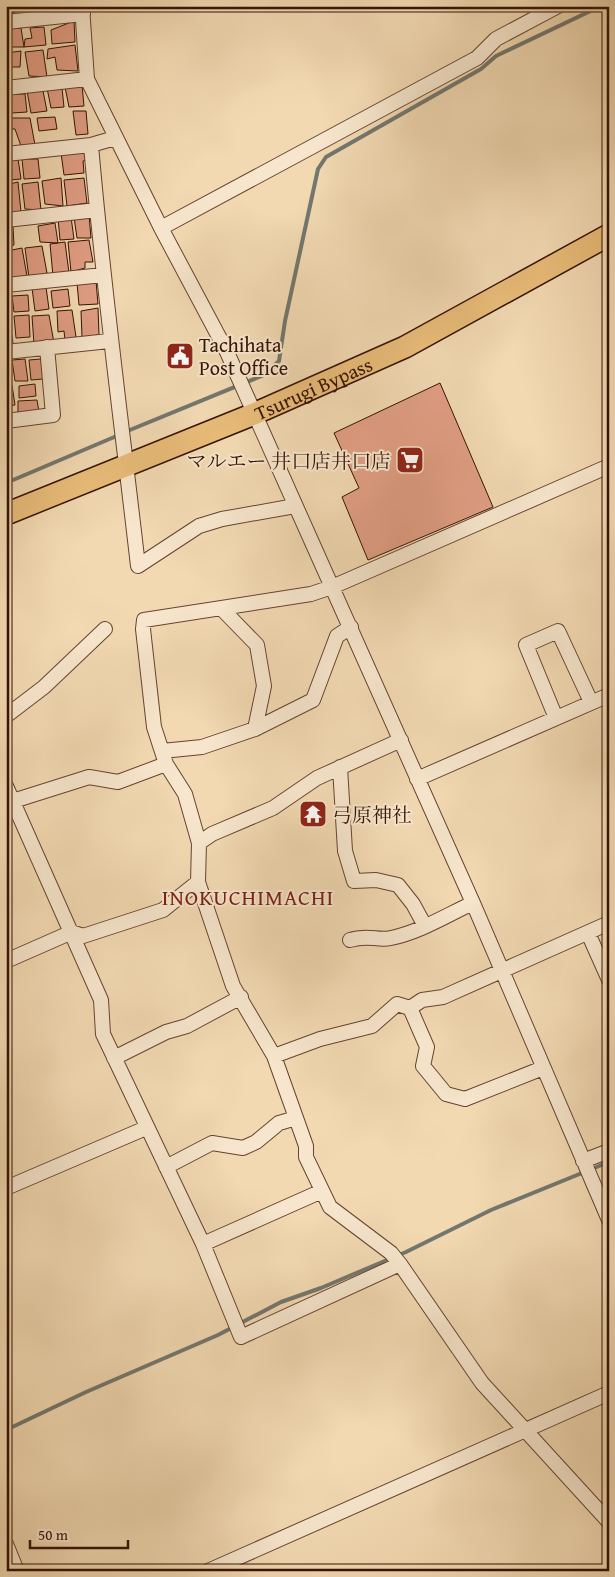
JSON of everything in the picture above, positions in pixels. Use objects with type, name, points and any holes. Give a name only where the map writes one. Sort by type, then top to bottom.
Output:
[{"type":"highway","name":"Tsurugi Bypass","points":[[6,514],[254,414],[405,347],[609,235]]},
{"type":"street","points":[[161,228],[477,58],[496,39],[557,7]]},
{"type":"street","points":[[6,22],[82,10],[87,79],[161,228],[227,352],[473,903],[609,1220]]},
{"type":"street","points":[[6,88],[87,79]]},
{"type":"street","points":[[6,154],[91,146],[115,138]]},
{"type":"street","points":[[91,146],[110,340],[123,432],[138,566],[199,526],[222,519],[295,506]]},
{"type":"street","points":[[6,220],[96,210]]},
{"type":"street","points":[[6,285],[103,275]]},
{"type":"street","points":[[6,352],[110,340]]},
{"type":"street","points":[[6,421],[53,415],[47,348]]},
{"type":"street","points":[[609,466],[332,587],[311,594],[144,620],[143,629],[154,727],[164,758],[185,794],[199,843],[198,882],[233,986],[274,1056],[306,1146],[306,1157],[330,1207],[396,1259],[482,1383],[609,1522]]},
{"type":"street","points":[[222,609],[256,645],[264,686],[255,730]]},
{"type":"street","points":[[13,801],[89,777],[118,782],[164,758],[255,730],[313,700],[337,636],[351,627]]},
{"type":"street","points":[[6,716],[44,687],[105,630]]},
{"type":"street","points":[[556,718],[526,645],[558,631],[592,702]]},
{"type":"street","points":[[417,778],[609,695]]},
{"type":"street","points":[[199,843],[212,834],[273,808],[316,778],[401,740]]},
{"type":"street","points":[[340,767],[345,851],[354,881],[376,880],[398,884],[413,904],[425,926]]},
{"type":"street","points":[[6,786],[101,1000],[103,1034],[146,1128],[203,1244],[241,1337],[396,1259]]},
{"type":"street","points":[[6,961],[72,932],[82,936],[162,910],[198,882]]},
{"type":"street","points":[[350,940],[363,936],[389,939],[425,926],[473,903]]},
{"type":"street","points":[[410,1008],[422,1000],[443,997],[609,924]]},
{"type":"street","points":[[588,933],[609,980]]},
{"type":"street","points":[[114,1058],[166,1032],[187,1026],[241,997]]},
{"type":"street","points":[[274,1056],[320,1039],[372,1026],[397,1004],[410,1008],[428,1048],[423,1066],[446,1094],[465,1099],[543,1068]]},
{"type":"street","points":[[166,1167],[212,1144],[244,1148],[256,1142],[279,1123],[296,1118]]},
{"type":"street","points":[[6,1188],[146,1128]]},
{"type":"street","points":[[586,1167],[609,1151]]},
{"type":"street","points":[[203,1244],[322,1191]]},
{"type":"street","points":[[208,1571],[609,1394]]},
{"type":"street","points":[[6,1544],[17,1571]]},
{"type":"building","points":[[6,6],[14,6],[15,12],[6,14]]},
{"type":"building","points":[[20,6],[32,6],[32,10],[21,10]]},
{"type":"building","points":[[74,21],[75,42],[52,44],[51,30]]},
{"type":"building","points":[[44,27],[46,45],[24,47],[25,39],[32,38],[30,28]]},
{"type":"building","points":[[8,28],[21,28],[24,47],[10,47]]},
{"type":"building","points":[[75,45],[78,71],[57,70],[55,57],[47,59],[48,49]]},
{"type":"building","points":[[43,50],[47,77],[29,76],[25,52]]},
{"type":"building","points":[[21,51],[20,67],[6,67],[6,53]]},
{"type":"building","points":[[82,85],[84,106],[69,107],[65,87]]},
{"type":"building","points":[[47,88],[62,88],[64,107],[51,108]]},
{"type":"building","points":[[27,91],[43,91],[47,111],[31,113]]},
{"type":"building","points":[[9,94],[25,94],[27,112],[12,113]]},
{"type":"building","points":[[73,111],[86,111],[88,134],[76,135]]},
{"type":"building","points":[[55,117],[57,129],[39,131],[37,118]]},
{"type":"building","points":[[8,118],[30,118],[35,145],[21,146],[15,129],[9,129]]},
{"type":"building","points":[[86,150],[87,160],[83,161],[84,173],[64,175],[61,153]]},
{"type":"building","points":[[18,159],[21,179],[9,180],[6,160]]},
{"type":"building","points":[[22,159],[38,159],[40,178],[24,179]]},
{"type":"building","points":[[61,178],[63,206],[45,204],[42,181]]},
{"type":"building","points":[[84,178],[87,203],[67,206],[64,180]]},
{"type":"building","points":[[18,182],[21,212],[6,212],[8,198],[6,185]]},
{"type":"building","points":[[38,182],[41,210],[25,209],[22,184]]},
{"type":"building","points":[[89,215],[91,238],[77,238],[74,217]]},
{"type":"building","points":[[71,217],[74,239],[60,240],[58,218]]},
{"type":"building","points":[[55,223],[58,243],[40,242],[38,226]]},
{"type":"building","points":[[13,227],[14,245],[6,246],[6,228]]},
{"type":"building","points":[[89,240],[93,262],[85,262],[85,268],[71,272],[68,242]]},
{"type":"building","points":[[65,242],[69,273],[53,276],[50,244]]},
{"type":"building","points":[[42,246],[47,273],[29,278],[25,248]]},
{"type":"building","points":[[22,248],[27,276],[12,279],[10,266],[6,267],[7,251]]},
{"type":"building","points":[[96,281],[98,304],[79,305],[77,283]]},
{"type":"building","points":[[46,287],[49,309],[35,311],[32,288]]},
{"type":"building","points":[[68,289],[70,306],[53,308],[51,291]]},
{"type":"building","points":[[28,295],[29,311],[14,312],[12,296]]},
{"type":"building","points":[[98,308],[99,335],[82,337],[81,311]]},
{"type":"building","points":[[72,310],[76,337],[65,340],[64,331],[58,332],[57,311]]},
{"type":"building","points":[[29,315],[30,337],[16,338],[14,316]]},
{"type":"building","points":[[49,315],[54,343],[34,344],[32,316]]},
{"type":"building","points":[[9,316],[13,343],[6,344],[6,317]]},
{"type":"building","points":[[25,359],[28,381],[15,381],[12,360]]},
{"type":"building","points":[[41,359],[43,379],[31,380],[29,360]]},
{"type":"building","points":[[6,365],[10,365],[10,382],[6,382]]},
{"type":"building","name":"マルエー 井口店井口店","points":[[440,383],[493,507],[368,560],[342,497],[359,488],[334,433]]},
{"type":"building","points":[[35,384],[36,396],[19,398],[19,386]]},
{"type":"building","points":[[12,385],[15,405],[6,406],[6,386]]},
{"type":"building","points":[[37,400],[39,412],[18,414],[18,401]]},
{"type":"waterway","points":[[125,432],[264,375],[279,361],[285,321],[318,169],[326,157],[481,69],[496,56],[601,6]]},
{"type":"waterway","points":[[6,483],[119,435]]},
{"type":"waterway","points":[[6,1430],[86,1392],[218,1335],[281,1302],[321,1288],[406,1252],[491,1210],[609,1162]]},
{"type":"place","name":"Tachihata Post Office","points":[[180,356]]},
{"type":"place","name":"マルエー 井口店井口店","points":[[410,460]]},
{"type":"place","name":"弓原神社","points":[[313,814]]},
{"type":"district","name":"INOKUCHIMACHI","points":[[248,897]]}]
